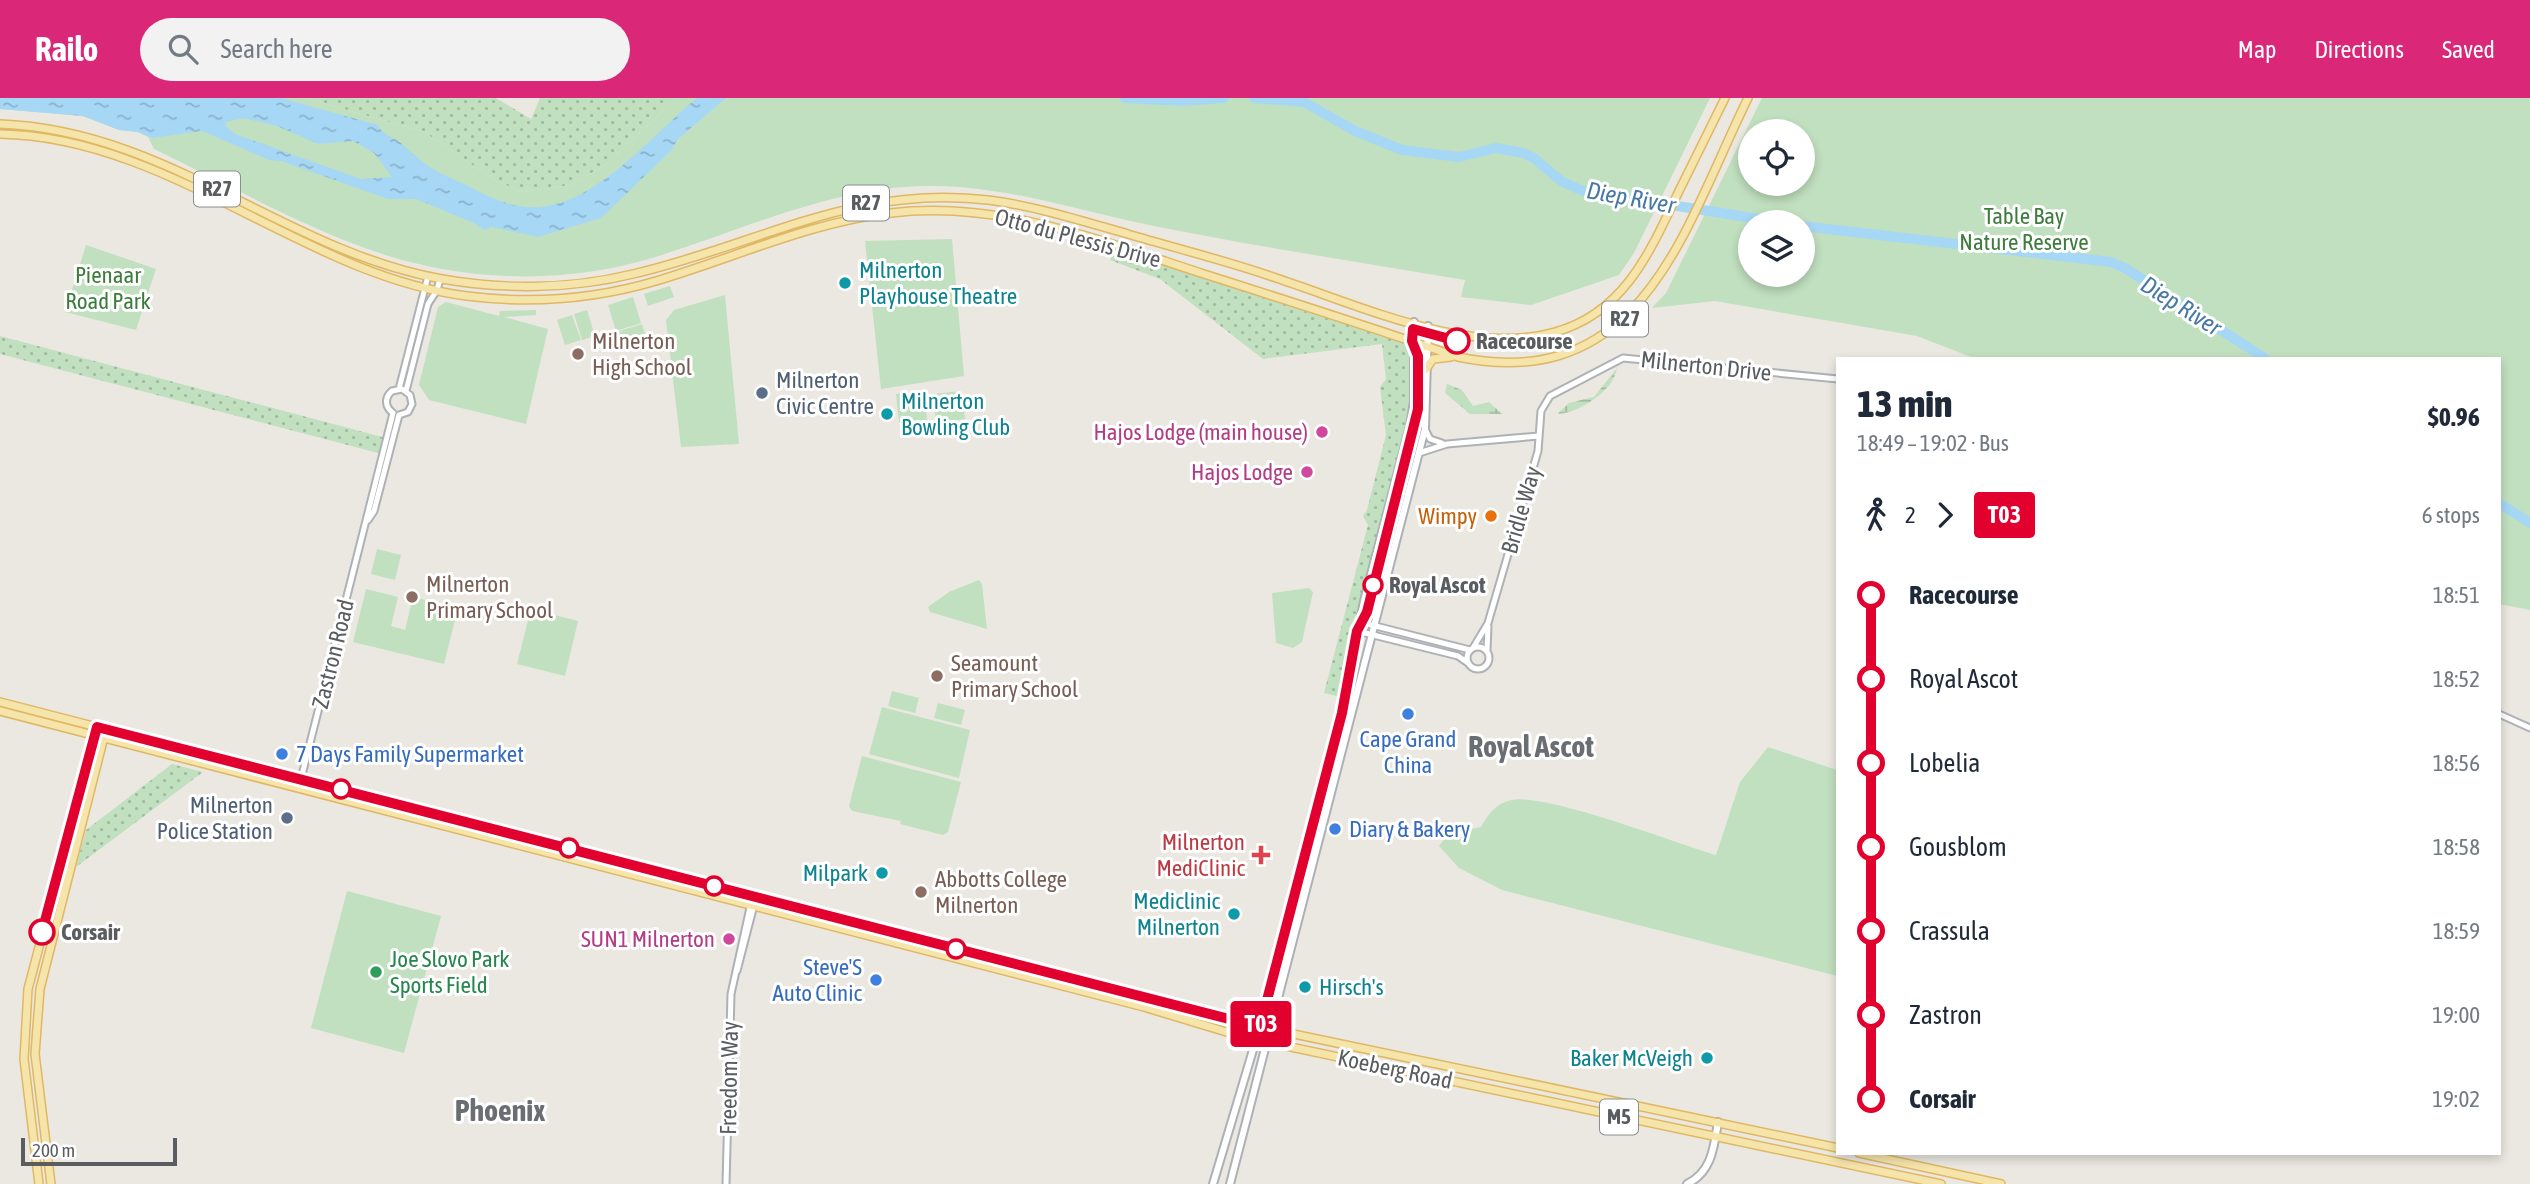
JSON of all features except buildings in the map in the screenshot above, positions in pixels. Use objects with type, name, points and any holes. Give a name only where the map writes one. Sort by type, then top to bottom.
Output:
[{"type":"main road","name":"Otto du Plessis Drive","points":[[0,124],[74,132],[124,147],[335,244],[440,279],[540,286],[601,281],[652,269],[837,209],[898,199],[962,198],[1044,210],[1265,274],[1414,322],[1508,340],[1531,338],[1574,326],[1595,315],[1628,285],[1658,236],[1725,98]]},
{"type":"main road","name":"Otto du Plessis Drive","points":[[0,134],[68,141],[131,159],[341,258],[425,287],[475,297],[526,300],[607,293],[655,282],[841,222],[901,212],[965,211],[1056,227],[1458,357],[1509,364],[1561,355],[1581,347],[1616,327],[1643,300],[1682,237],[1748,98]]},
{"type":"main road","points":[[1213,1184],[1260,1027],[1342,713],[1357,631],[1413,413],[1414,322]]},
{"type":"main road","points":[[1230,1184],[1425,429],[1426,346],[1429,326]]},
{"type":"main road","points":[[1426,369],[1435,359],[1458,357]]},
{"type":"main road","name":"Koeberg Road","points":[[0,702],[97,727],[105,734],[298,788],[1144,1007],[1268,1042],[1941,1184]]},
{"type":"main road","name":"Koeberg Road","points":[[0,711],[95,736],[105,734],[301,778],[1271,1030],[1836,1149]]},
{"type":"main road","points":[[39,1184],[24,1059],[28,989],[97,727]]},
{"type":"main road","points":[[51,1184],[35,1054],[40,989],[105,734]]},
{"type":"main road","points":[[1687,1184],[1700,1176],[1709,1165],[1718,1122]]},
{"type":"main road","points":[[1868,1155],[2001,1184]]},
{"type":"street","points":[[402,390],[428,276]]},
{"type":"street","points":[[418,328],[440,279]]},
{"type":"street","name":"Milnerton Drive","points":[[1539,436],[1541,411],[1550,396],[1623,358],[1836,379]]},
{"type":"street","points":[[402,390],[411,397],[412,405],[408,412],[396,414],[387,407],[387,398],[392,391],[402,390]]},
{"type":"street","name":"Zastron Road","points":[[298,788],[368,520],[372,493],[396,414]]},
{"type":"street","points":[[1425,429],[1434,442],[1447,444]]},
{"type":"street","points":[[1419,453],[1447,444],[1539,436]]},
{"type":"street","name":"Bridle Way","points":[[1487,650],[1488,623],[1539,436]]},
{"type":"street","points":[[1357,631],[1458,656],[1476,669],[1486,667],[1490,659],[1487,650],[1472,649],[1360,622]]},
{"type":"street","name":"Bridle Way","points":[[1472,649],[1488,623]]},
{"type":"street","points":[[1468,663],[1472,649]]},
{"type":"street","points":[[2501,716],[2530,728]]},
{"type":"street","name":"Freedom Way","points":[[726,1184],[731,994],[755,896]]},
{"type":"green space","points":[[0,98],[305,98],[424,132],[496,181],[523,192],[570,185],[604,166],[677,98],[1710,98],[1634,253],[1619,275],[1531,305],[1461,297],[1465,280],[1188,233],[989,190],[935,186],[898,187],[826,201],[652,258],[616,267],[541,276],[466,273],[392,257],[332,235],[154,149],[148,137],[138,132],[119,130],[83,116],[0,109]]},
{"type":"green space","points":[[305,98],[496,98],[531,119],[540,98],[677,98],[604,166],[570,185],[523,192],[496,181],[424,132]]},
{"type":"green space","name":"Table Bay Nature Reserve","points":[[1762,98],[2530,98],[2530,610],[2501,604],[2501,357],[1971,357],[1917,336],[1715,301],[1652,308],[1666,293],[1738,147],[1738,196],[1815,196],[1815,119],[1752,119]]},
{"type":"green space","points":[[952,239],[964,376],[881,389],[865,241]]},
{"type":"green space","name":"Pienaar Road Park","points":[[86,245],[156,269],[136,330],[65,312]]},
{"type":"green space","points":[[1115,245],[1412,340],[1414,401],[1364,601],[1342,713],[1340,697],[1324,693],[1368,525],[1363,516],[1367,510],[1386,435],[1380,387],[1386,379],[1382,344],[1263,359],[1160,279],[1110,260]]},
{"type":"green space","points":[[670,286],[674,297],[648,306],[644,294]]},
{"type":"green space","points":[[725,295],[739,444],[681,447],[666,320],[674,310]]},
{"type":"green space","points":[[633,297],[641,323],[616,331],[608,305]]},
{"type":"green space","points":[[446,302],[499,316],[500,311],[536,310],[536,315],[504,317],[548,329],[526,424],[429,400],[419,385],[438,307]]},
{"type":"green space","points":[[587,310],[595,336],[582,340],[574,314]]},
{"type":"green space","points":[[572,315],[581,340],[565,345],[557,320]]},
{"type":"green space","points":[[642,324],[646,337],[620,344],[616,332]]},
{"type":"green space","points":[[0,336],[386,438],[382,454],[0,354]]},
{"type":"green space","points":[[1617,368],[1609,385],[1593,400],[1574,410],[1557,414],[1569,403],[1594,397]]},
{"type":"green space","points":[[1447,384],[1462,390],[1473,406],[1489,402],[1502,414],[1470,414],[1445,393]]},
{"type":"green space","points":[[924,391],[927,420],[899,423],[896,394]]},
{"type":"green space","points":[[961,391],[965,419],[936,423],[933,394]]},
{"type":"green space","points":[[377,549],[401,555],[395,580],[371,574]]},
{"type":"green space","points":[[979,580],[982,584],[987,629],[930,612],[928,607],[949,592]]},
{"type":"green space","points":[[1309,588],[1313,592],[1302,642],[1293,648],[1276,643],[1272,593]]},
{"type":"green space","points":[[366,589],[398,597],[391,626],[405,630],[413,597],[458,608],[444,664],[353,642]]},
{"type":"green space","points":[[531,609],[578,621],[565,676],[517,664]]},
{"type":"green space","points":[[892,691],[919,698],[915,713],[888,706]]},
{"type":"green space","points":[[938,703],[965,710],[961,725],[934,718]]},
{"type":"green space","points":[[882,707],[970,730],[959,778],[869,754]]},
{"type":"green space","points":[[1768,747],[1836,770],[1836,976],[1502,890],[1459,868],[1439,846],[1448,834],[1481,827],[1497,806],[1512,800],[1529,800],[1612,820],[1716,855],[1740,782]]},
{"type":"green space","points":[[862,756],[961,782],[948,832],[943,835],[900,824],[901,821],[852,811],[849,806]]},
{"type":"green space","points":[[172,764],[203,772],[76,867],[86,830]]},
{"type":"green space","name":"Joe Slovo Park Sports Field","points":[[347,891],[441,916],[404,1053],[311,1028]]},
{"type":"water","points":[[0,98],[281,98],[378,125],[383,132],[399,141],[420,160],[447,177],[502,202],[544,207],[568,200],[592,188],[638,152],[697,98],[726,98],[677,140],[672,150],[601,218],[538,237],[492,227],[484,230],[474,223],[416,199],[388,199],[281,161],[269,160],[202,131],[152,138],[138,132],[119,130],[83,116],[0,109]],"holes":[[[243,118],[277,126],[318,144],[353,141],[374,153],[392,177],[361,179],[235,134],[226,126],[226,122]]]},
{"type":"waterway","name":"Diep River","points":[[1125,98],[1183,101],[1224,98]]},
{"type":"waterway","name":"Diep River","points":[[1254,98],[1304,102],[1355,131],[1402,150],[1459,157],[1496,148],[1523,153],[1534,158],[1561,181],[1583,191],[1738,216]]},
{"type":"waterway","name":"Diep River","points":[[1815,228],[2111,262],[2125,268],[2263,357]]},
{"type":"waterway","name":"Diep River","points":[[2501,504],[2530,523]]},
{"type":"bus line","name":"T03","points":[[42,932],[97,727],[1260,1027],[1342,713],[1357,631],[1367,612],[1418,409],[1418,356],[1412,341],[1413,329],[1457,341]]},
{"type":"place","name":"Milnerton Playhouse Theatre","points":[[845,283]]},
{"type":"place","name":"Racecourse","points":[[1457,341]]},
{"type":"place","name":"Milnerton High School","points":[[578,354]]},
{"type":"place","name":"Milnerton Civic Centre","points":[[762,393]]},
{"type":"place","name":"Milnerton Bowling Club","points":[[887,414]]},
{"type":"place","name":"Hajos Lodge (main house)","points":[[1322,432]]},
{"type":"place","name":"Hajos Lodge","points":[[1307,472]]},
{"type":"place","name":"Wimpy","points":[[1491,516]]},
{"type":"place","name":"Royal Ascot","points":[[1373,585]]},
{"type":"place","name":"Milnerton Primary School","points":[[412,597]]},
{"type":"place","name":"Seamount Primary School","points":[[937,676]]},
{"type":"place","name":"Cape Grand China","points":[[1408,714]]},
{"type":"place","name":"7 Days Family Supermarket","points":[[282,754]]},
{"type":"place","name":"Milnerton Police Station","points":[[287,818]]},
{"type":"place","name":"Diary & Bakery","points":[[1335,829]]},
{"type":"place","name":"Milnerton MediClinic","points":[[1261,855]]},
{"type":"place","name":"Milpark","points":[[882,873]]},
{"type":"place","name":"Abbotts College Milnerton","points":[[921,892]]},
{"type":"place","name":"Mediclinic Milnerton","points":[[1234,914]]},
{"type":"place","name":"Corsair","points":[[42,932]]},
{"type":"place","name":"SUN1 Milnerton","points":[[729,939]]},
{"type":"place","name":"Joe Slovo Park Sports Field","points":[[376,972]]},
{"type":"place","name":"Steve'S Auto Clinic","points":[[876,980]]},
{"type":"place","name":"Hirsch's","points":[[1305,987]]},
{"type":"place","name":"Baker McVeigh","points":[[1707,1058]]},
{"type":"district","name":"Royal Ascot","points":[[1531,747]]},
{"type":"district","name":"Phoenix","points":[[500,1111]]}]
